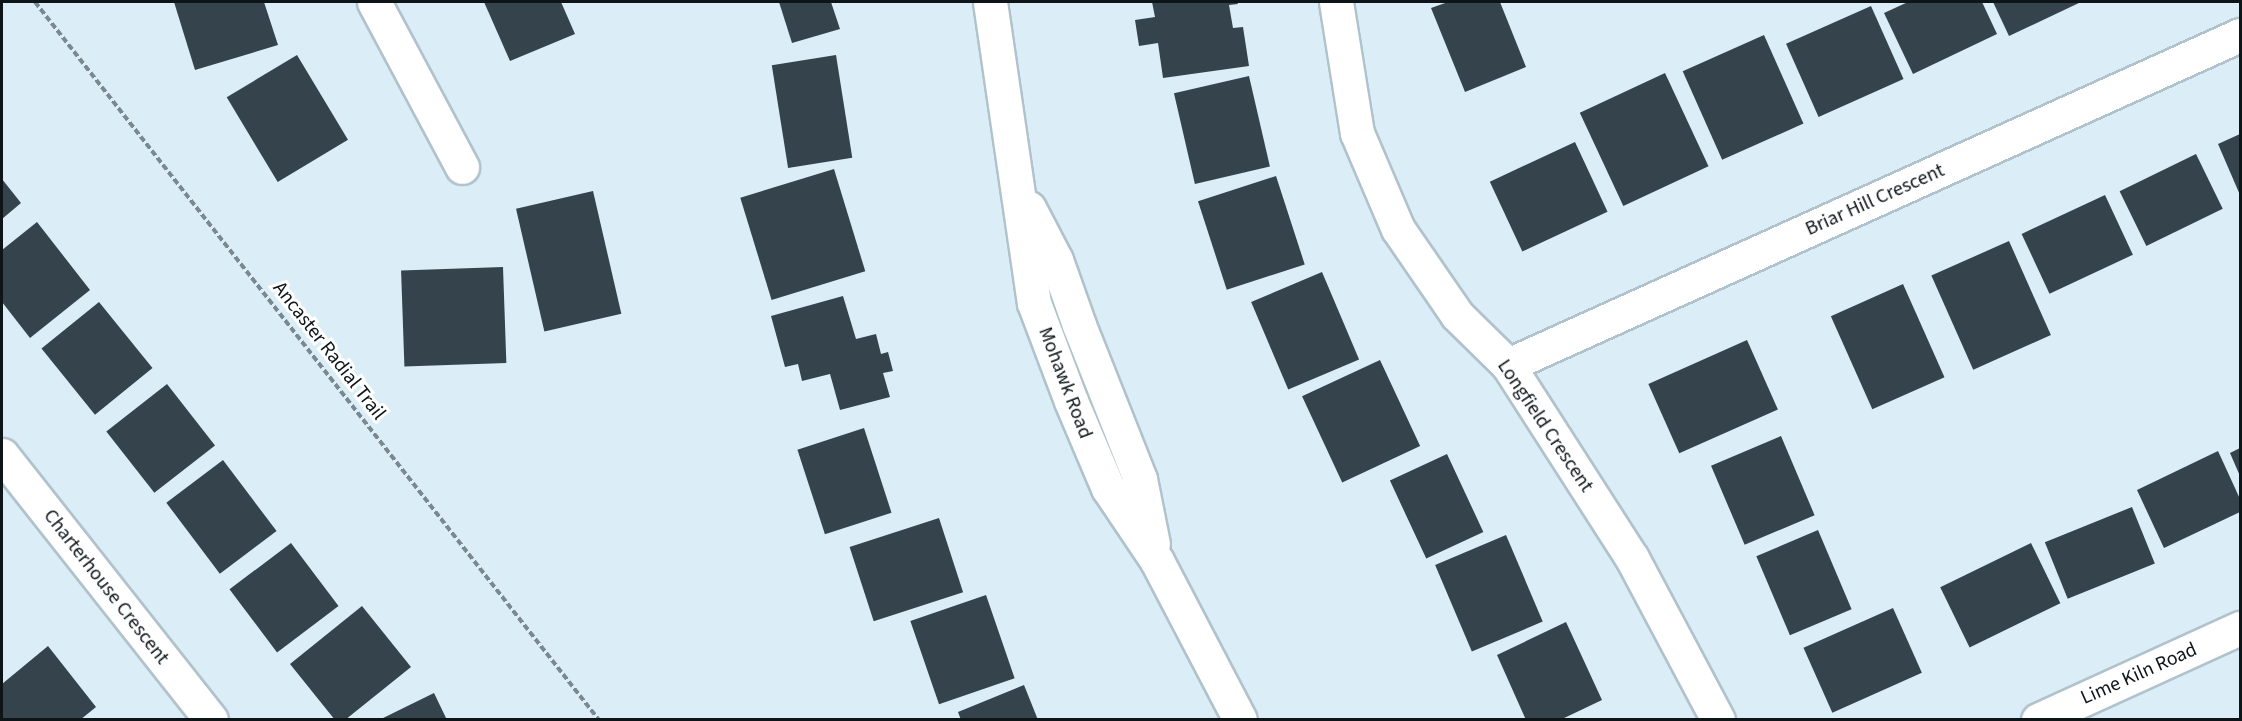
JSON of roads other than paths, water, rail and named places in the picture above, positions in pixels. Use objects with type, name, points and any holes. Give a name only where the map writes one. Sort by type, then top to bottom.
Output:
[{"type":"street","points":[[374,2],[462,167]]},
{"type":"street","name":"Mohawk Road","points":[[990,2],[999,80],[1019,189],[1034,303],[1071,401],[1108,488],[1157,561],[1240,720]]},
{"type":"street","name":"Longfield Crescent","points":[[1336,2],[1357,133],[1398,229],[1457,315],[1508,365],[1632,558],[1718,720]]},
{"type":"street","name":"Briar Hill Crescent","points":[[1508,365],[2241,34]]},
{"type":"street","name":"Charterhouse Crescent","points":[[2,455],[211,720]]},
{"type":"street","name":"Lime Kiln Road","points":[[2038,720],[2241,628]]}]
